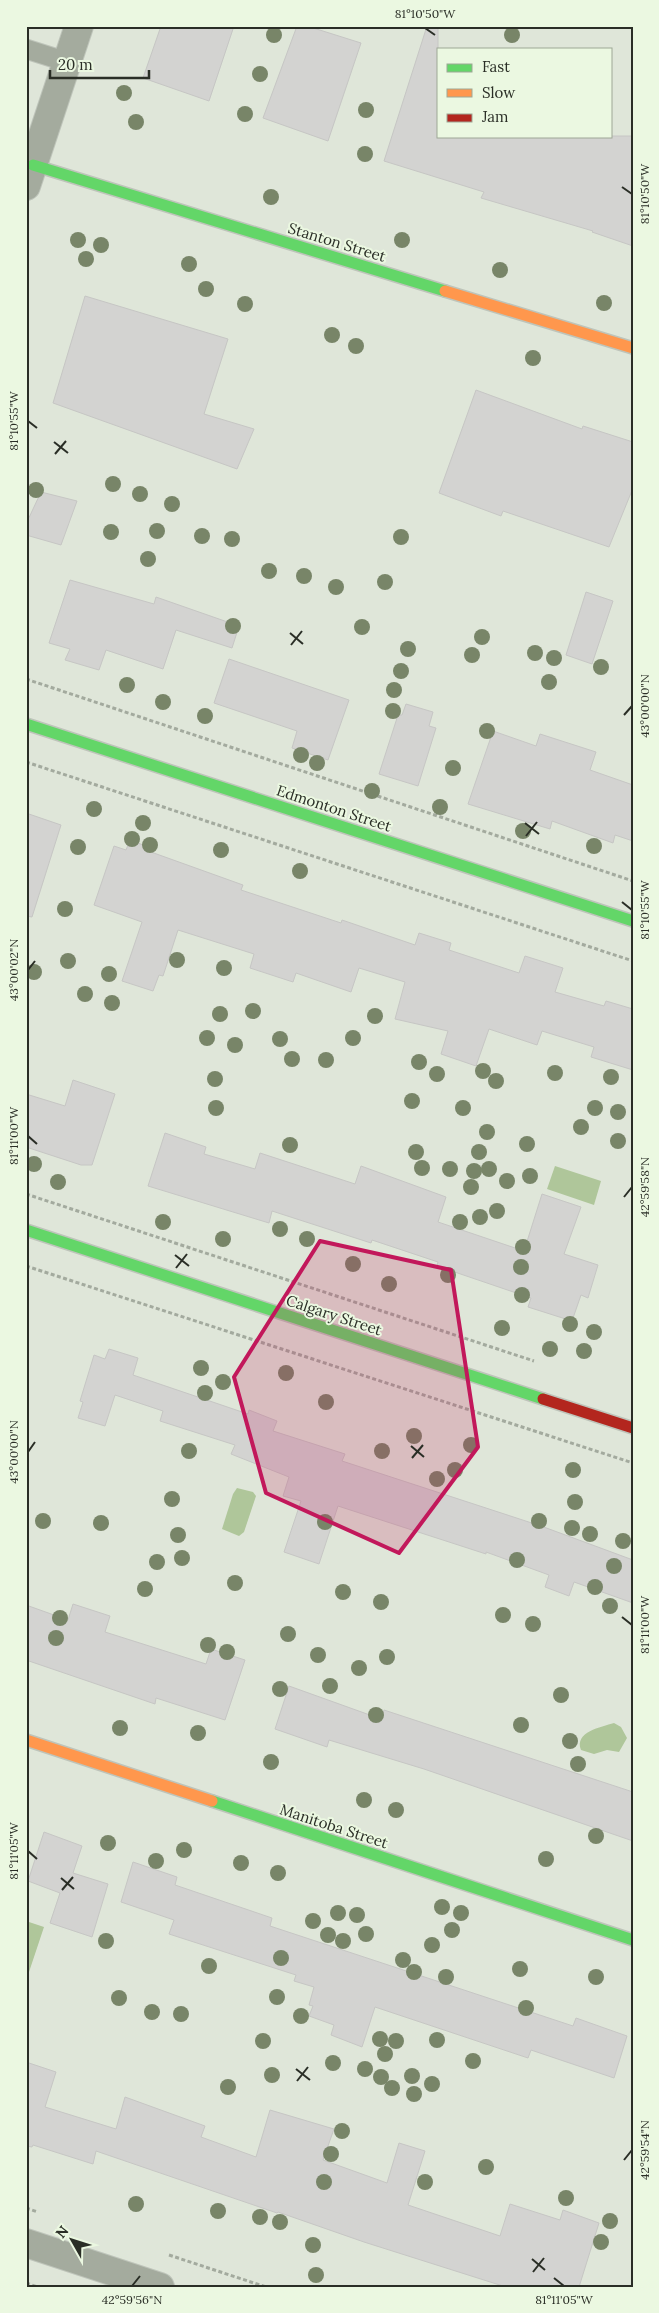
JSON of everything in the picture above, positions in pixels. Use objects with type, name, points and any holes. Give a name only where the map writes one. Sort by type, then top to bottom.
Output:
[{"type":"street","points":[[30,176],[78,26]]},
{"type":"street","name":"Stanton Street","points":[[30,176],[633,348]]},
{"type":"street","name":"Edmonton Street","points":[[26,724],[633,921]]},
{"type":"street","name":"Calgary Street","points":[[26,1230],[633,1428]]},
{"type":"street","name":"Manitoba Street","points":[[26,1740],[633,1940]]},
{"type":"street","points":[[26,2243],[160,2287]]},
{"type":"lane","points":[[26,49],[67,62]]},
{"type":"path","points":[[26,679],[633,881]]},
{"type":"path","points":[[26,762],[633,961]]},
{"type":"path","points":[[26,1194],[541,1363]]},
{"type":"path","points":[[26,1266],[633,1463]]},
{"type":"path","points":[[26,2283],[38,2287]]},
{"type":"highlighted area","points":[[320,1241],[451,1270],[478,1447],[399,1553],[266,1493],[234,1377]]},
{"type":"shaded area","points":[[555,1166],[601,1181],[594,1205],[547,1189]]},
{"type":"shaded area","points":[[237,1488],[253,1492],[256,1496],[244,1532],[239,1536],[222,1529],[233,1494]]},
{"type":"shaded area","points":[[614,1723],[621,1727],[627,1738],[619,1752],[607,1750],[594,1754],[581,1750],[581,1739],[585,1735],[590,1731]]},
{"type":"shaded area","points":[[26,1921],[44,1927],[29,1972],[26,1971]]},
{"type":"building","points":[[161,26],[234,26],[209,101],[143,78]]},
{"type":"building","points":[[297,26],[307,26],[361,43],[328,141],[263,118]]},
{"type":"building","points":[[427,26],[438,26],[437,138],[612,138],[612,136],[633,136],[633,246],[593,231],[481,198],[484,192],[384,161]]},
{"type":"building","points":[[85,296],[228,339],[204,414],[254,429],[237,469],[53,403]]},
{"type":"building","points":[[476,390],[582,429],[583,426],[633,442],[633,488],[609,547],[503,511],[501,516],[439,493]]},
{"type":"building","points":[[41,492],[77,501],[61,545],[26,535],[26,524]]},
{"type":"building","points":[[70,580],[154,604],[156,597],[239,626],[232,648],[176,630],[163,669],[106,650],[99,670],[65,660],[70,649],[49,643]]},
{"type":"building","points":[[586,592],[613,601],[592,664],[566,655]]},
{"type":"building","points":[[229,659],[349,700],[328,760],[292,748],[297,731],[214,703]]},
{"type":"building","points":[[406,704],[433,712],[429,726],[436,728],[418,786],[379,774],[398,715],[402,715]]},
{"type":"building","points":[[493,731],[536,746],[540,734],[596,752],[590,770],[633,785],[633,841],[615,835],[613,843],[552,821],[550,829],[468,804]]},
{"type":"building","points":[[26,813],[61,825],[32,917],[26,916]]},
{"type":"building","points":[[130,840],[151,848],[151,852],[243,885],[241,890],[341,923],[342,920],[415,945],[419,933],[451,943],[449,950],[519,973],[525,956],[563,968],[555,992],[604,1006],[606,1001],[633,1009],[633,1070],[591,1057],[594,1047],[542,1031],[537,1045],[489,1029],[476,1066],[441,1054],[448,1031],[395,1019],[405,982],[359,968],[351,992],[296,973],[293,982],[250,968],[254,954],[178,930],[163,976],[159,975],[153,991],[122,981],[142,922],[94,905],[114,846],[126,850]]},
{"type":"building","points":[[73,1080],[115,1094],[92,1165],[81,1165],[26,1147],[26,1094],[65,1106]]},
{"type":"building","points":[[165,1133],[206,1147],[204,1154],[255,1169],[260,1153],[355,1184],[361,1166],[446,1197],[438,1222],[524,1251],[542,1194],[581,1207],[564,1254],[598,1265],[588,1298],[581,1295],[572,1321],[528,1307],[531,1298],[437,1266],[438,1262],[372,1240],[371,1243],[272,1211],[269,1223],[148,1186]]},
{"type":"building","points":[[109,1349],[138,1358],[133,1375],[248,1414],[249,1410],[277,1421],[273,1431],[345,1454],[342,1461],[541,1526],[633,1560],[633,1603],[574,1582],[569,1596],[545,1587],[549,1575],[486,1552],[486,1554],[338,1506],[319,1564],[284,1552],[301,1501],[283,1496],[289,1477],[231,1454],[235,1445],[160,1421],[163,1411],[115,1395],[105,1426],[78,1418],[83,1402],[80,1401],[94,1355],[105,1359]]},
{"type":"building","points":[[73,1604],[110,1616],[105,1632],[206,1664],[211,1649],[245,1660],[225,1720],[156,1698],[155,1704],[26,1660],[26,1605],[68,1620]]},
{"type":"building","points":[[289,1686],[381,1719],[384,1710],[633,1792],[633,1841],[424,1769],[329,1740],[327,1747],[275,1729]]},
{"type":"building","points":[[44,1832],[82,1846],[73,1873],[108,1884],[92,1937],[50,1923],[60,1893],[28,1881]]},
{"type":"building","points":[[133,1862],[177,1877],[175,1885],[272,1918],[270,1926],[573,2026],[576,2018],[627,2036],[614,2078],[531,2050],[528,2058],[375,2007],[362,2047],[331,2035],[334,2025],[309,2016],[313,2006],[309,2005],[314,1987],[294,1981],[296,1975],[169,1934],[174,1920],[121,1902]]},
{"type":"building","points":[[26,2062],[56,2072],[45,2107],[116,2129],[125,2097],[205,2126],[201,2137],[256,2157],[270,2110],[334,2129],[323,2160],[387,2183],[399,2143],[425,2151],[408,2205],[500,2236],[510,2204],[560,2220],[563,2210],[599,2223],[579,2287],[506,2287],[364,2242],[96,2151],[93,2164],[33,2145],[32,2147],[26,2146]]},
{"type":"traffic: fast","points":[[33,165],[445,291]]},
{"type":"traffic: fast","points":[[26,724],[633,921]]},
{"type":"traffic: fast","points":[[26,1230],[543,1399]]},
{"type":"traffic: fast","points":[[212,1801],[633,1940]]},
{"type":"traffic: slow","points":[[445,291],[633,348]]},
{"type":"traffic: slow","points":[[26,1740],[212,1801]]},
{"type":"traffic: jam","points":[[543,1399],[633,1428]]}]
